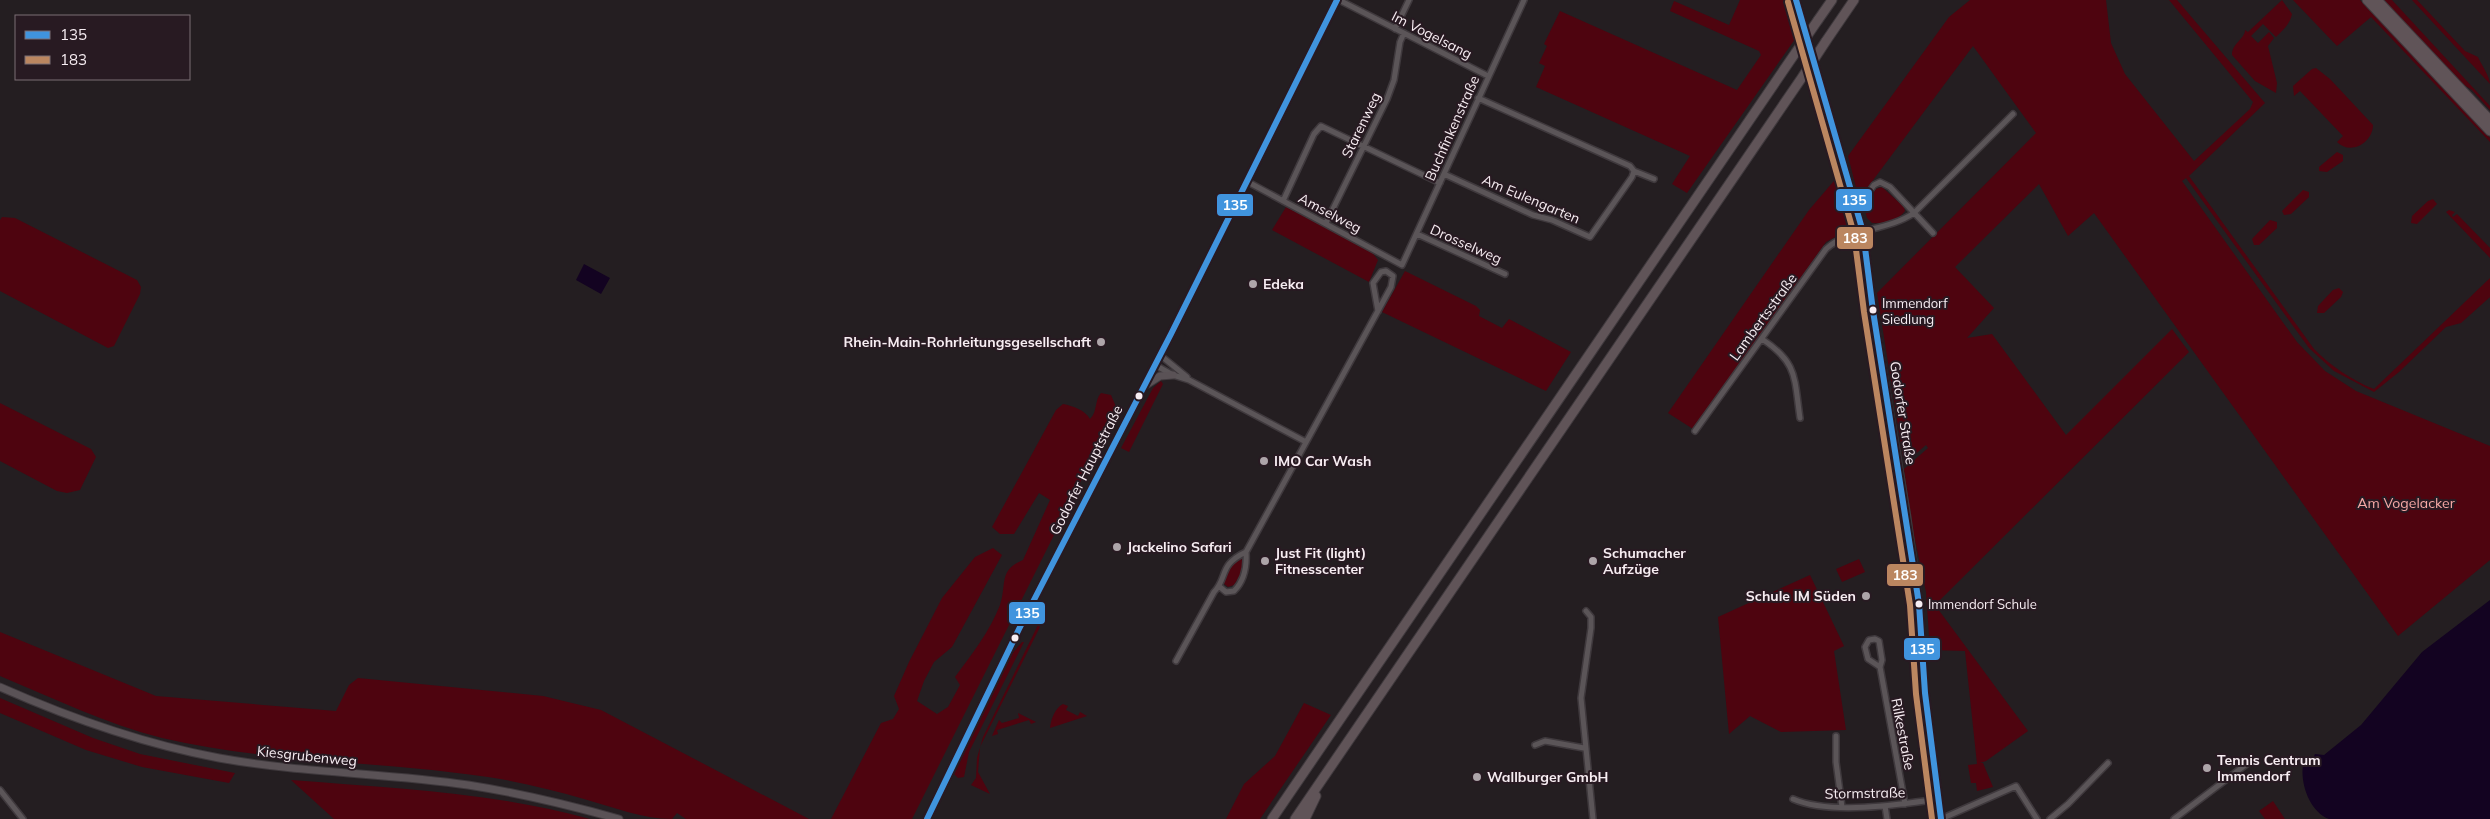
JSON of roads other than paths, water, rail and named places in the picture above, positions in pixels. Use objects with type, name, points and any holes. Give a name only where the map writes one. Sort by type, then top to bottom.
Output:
[{"type":"highway","points":[[1272,819],[1832,0]]},
{"type":"highway","points":[[1295,819],[1854,0]]},
{"type":"highway","points":[[2367,0],[2490,131]]},
{"type":"highway","points":[[2377,0],[2490,120]]},
{"type":"highway","points":[[1305,819],[1326,773]]},
{"type":"main road","name":"Godorfer Hauptstraße","points":[[927,819],[1019,629],[1248,182],[1338,0]]},
{"type":"main road","name":"Godorfer Straße","points":[[1796,0],[1863,232],[1873,311],[1908,517],[1919,604],[1925,693],[1941,819]]},
{"type":"main road","points":[[1145,385],[1160,376],[1173,375]]},
{"type":"main road","name":"Kiesgrubenweg","points":[[0,687],[97,726],[160,745],[219,758],[286,768],[467,785],[558,802],[619,819]]},
{"type":"street","name":"Im Vogelsang","points":[[1338,0],[1488,76]]},
{"type":"street","points":[[1395,28],[1409,0]]},
{"type":"street","name":"Buchfinkenstraße","points":[[1402,265],[1524,0]]},
{"type":"street","name":"Starenweg","points":[[1326,223],[1391,88],[1400,42],[1404,33]]},
{"type":"street","points":[[1478,98],[1630,166],[1634,171],[1654,179]]},
{"type":"street","name":"Lambertsstraße","points":[[1695,431],[1826,249],[1848,236],[1901,222],[1914,213],[2013,114]]},
{"type":"street","points":[[1283,201],[1314,134],[1321,126],[1440,183]]},
{"type":"street","name":"Am Eulengarten","points":[[1444,174],[1533,215],[1552,220],[1590,237],[1632,177],[1634,171]]},
{"type":"street","name":"Amselweg","points":[[1248,182],[1402,265]]},
{"type":"street","points":[[1856,210],[1874,185],[1880,182],[1890,187],[1933,233]]},
{"type":"street","name":"Drosselweg","points":[[1417,234],[1505,274]]},
{"type":"street","points":[[1220,587],[1226,592],[1234,591],[1237,588],[1246,568],[1246,552],[1378,311],[1394,280],[1391,273],[1386,270],[1381,272],[1372,283],[1378,311]]},
{"type":"street","points":[[1762,338],[1781,353],[1791,365],[1800,418]]},
{"type":"street","points":[[1160,355],[1189,380]]},
{"type":"street","points":[[1155,365],[1173,375],[1189,380],[1306,442]]},
{"type":"street","points":[[1177,659],[1214,592],[1220,587],[1221,577],[1228,565],[1237,556],[1246,552]]},
{"type":"street","points":[[1586,611],[1591,617],[1591,628],[1581,698],[1584,748],[1593,819]]},
{"type":"street","name":"Rilkestraße","points":[[1880,667],[1868,659],[1865,647],[1869,640],[1875,638],[1879,642],[1882,660],[1880,667],[1905,804]]},
{"type":"street","points":[[1836,736],[1836,762],[1842,807]]},
{"type":"street","points":[[1535,745],[1544,742],[1584,748]]},
{"type":"street","points":[[2174,819],[2252,760]]},
{"type":"street","points":[[2050,819],[2068,804],[2108,763]]},
{"type":"street","points":[[1941,819],[2016,786],[2037,819]]},
{"type":"street","points":[[0,790],[23,819]]},
{"type":"street","name":"Stormstraße","points":[[1793,799],[1806,804],[1842,807],[1885,806],[1938,799]]},
{"type":"street","points":[[1885,806],[1887,819]]},
{"type":"place","name":"Edeka","points":[[1253,284]]},
{"type":"place","name":"Immendorf Siedlung","points":[[1873,310]]},
{"type":"place","name":"Rhein-Main-Rohrleitungsgesellschaft","points":[[1101,342]]},
{"type":"place","name":"IMO Car Wash","points":[[1264,461]]},
{"type":"place","name":"Jackelino Safari","points":[[1117,547]]},
{"type":"place","name":"Just Fit (light) Fitnesscenter","points":[[1265,561]]},
{"type":"place","name":"Schumacher Aufzüge","points":[[1593,561]]},
{"type":"place","name":"Schule IM Süden","points":[[1866,596]]},
{"type":"place","name":"Immendorf Schule","points":[[1919,604]]},
{"type":"place","name":"Tennis Centrum Immendorf","points":[[2207,768]]},
{"type":"place","name":"Wallburger GmbH","points":[[1477,777]]},
{"type":"park label","name":"Am Vogelacker","points":[[2406,503]]}]
